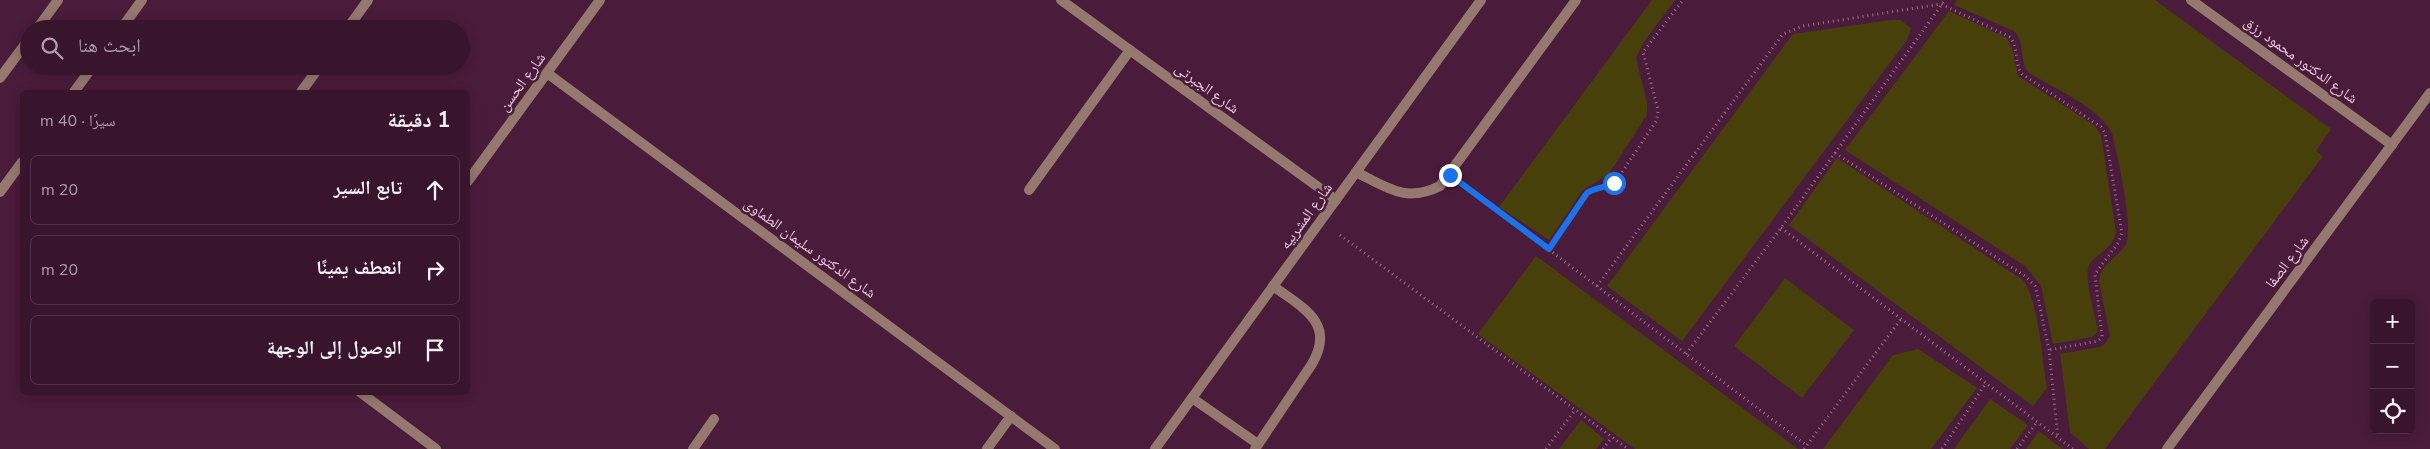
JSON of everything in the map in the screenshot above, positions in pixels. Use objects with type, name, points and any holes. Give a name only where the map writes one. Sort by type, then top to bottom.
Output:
[{"type":"street","points":[[44,20],[58,0]]},
{"type":"street","points":[[128,20],[142,0]]},
{"type":"street","points":[[354,20],[368,0]]},
{"type":"street","name":"شارع الحسن","points":[[470,178],[600,0]]},
{"type":"street","name":"شارع الجبرتى","points":[[1060,0],[1336,200]]},
{"type":"street","name":"شارع المشربيه","points":[[1155,449],[1481,0]]},
{"type":"street","points":[[1356,172],[1397,192],[1412,195],[1426,193],[1440,186],[1450,175],[1576,0]]},
{"type":"street","name":"شارع الدكتور محمود رزق","points":[[2192,0],[2392,145]]},
{"type":"street","points":[[1029,190],[1130,50]]},
{"type":"street","points":[[0,78],[20,52]]},
{"type":"street","name":"شارع الدكتور سليمان الطماوى","points":[[547,73],[1055,449]]},
{"type":"street","points":[[75,90],[86,75]]},
{"type":"street","points":[[302,90],[313,75]]},
{"type":"street","name":"شارع الصفا","points":[[2167,449],[2430,93]]},
{"type":"street","points":[[0,192],[20,165]]},
{"type":"street","points":[[1192,398],[1257,446],[1320,351],[1322,336],[1317,322],[1307,311],[1273,286]]},
{"type":"street","points":[[364,395],[436,449]]},
{"type":"street","points":[[987,449],[1011,416]]},
{"type":"street","points":[[692,449],[714,419]]},
{"type":"path","points":[[1549,249],[1587,193],[1594,188],[1609,186],[1614,183],[1657,120],[1658,110],[1643,52],[1683,0]]},
{"type":"path","points":[[1686,354],[1781,228],[1945,0]]},
{"type":"path","points":[[1597,286],[1783,34],[1802,26],[1941,4],[2010,37],[2016,46],[2019,69],[2022,74],[2101,127],[2105,133],[2122,233],[2120,240],[2094,276],[2102,337],[2098,341],[2049,350]]},
{"type":"path","points":[[1835,153],[2030,281],[2038,293],[2049,350],[2058,438]]},
{"type":"path","points":[[1450,175],[1805,447],[1901,319]]},
{"type":"path","points":[[1321,221],[1628,449]]},
{"type":"path","points":[[1781,228],[2073,449]]},
{"type":"path","points":[[1942,449],[1986,384]]},
{"type":"path","points":[[1546,449],[1575,410]]},
{"type":"path","points":[[2017,449],[2037,422]]},
{"type":"path","points":[[1603,449],[1612,437]]},
{"type":"shaded area","points":[[1652,0],[1675,0],[1643,43],[1636,58],[1647,103],[1647,115],[1608,175],[1583,190],[1549,240],[1499,207]]},
{"type":"shaded area","points":[[1957,0],[2155,0],[2331,129],[2316,151],[2323,156],[2105,449],[2089,449],[2070,432],[2060,354],[2099,347],[2104,345],[2110,336],[2099,281],[2100,275],[2106,265],[2123,249],[2128,235],[2124,190],[2112,133],[2106,124],[2087,107],[2029,73],[2024,63],[2020,41],[2014,31],[1954,5]]},
{"type":"shaded area","points":[[1949,11],[2007,38],[2012,48],[2018,76],[2094,125],[2101,135],[2116,232],[2112,242],[2088,267],[2088,285],[2098,331],[2092,337],[2053,344],[2041,286],[2025,266],[1845,150]]},
{"type":"shaded area","points":[[1900,20],[1911,28],[1907,40],[1682,341],[1607,286],[1793,34]]},
{"type":"shaded area","points":[[1837,158],[2023,280],[2033,302],[2047,388],[2033,406],[1789,225]]},
{"type":"shaded area","points":[[1536,256],[1798,449],[1635,449],[1478,334]]},
{"type":"shaded area","points":[[1785,278],[1854,330],[1802,398],[1734,346]]},
{"type":"shaded area","points":[[1918,349],[1977,388],[1931,449],[1823,449],[1893,355]]},
{"type":"shaded area","points":[[1990,399],[2028,425],[2010,449],[1954,449]]},
{"type":"shaded area","points":[[1581,420],[1604,439],[1596,449],[1559,449]]},
{"type":"shaded area","points":[[2039,431],[2062,449],[2026,449]]},
{"type":"route","points":[[1450,175],[1549,249],[1587,193],[1594,188],[1609,186],[1614,183]]}]
